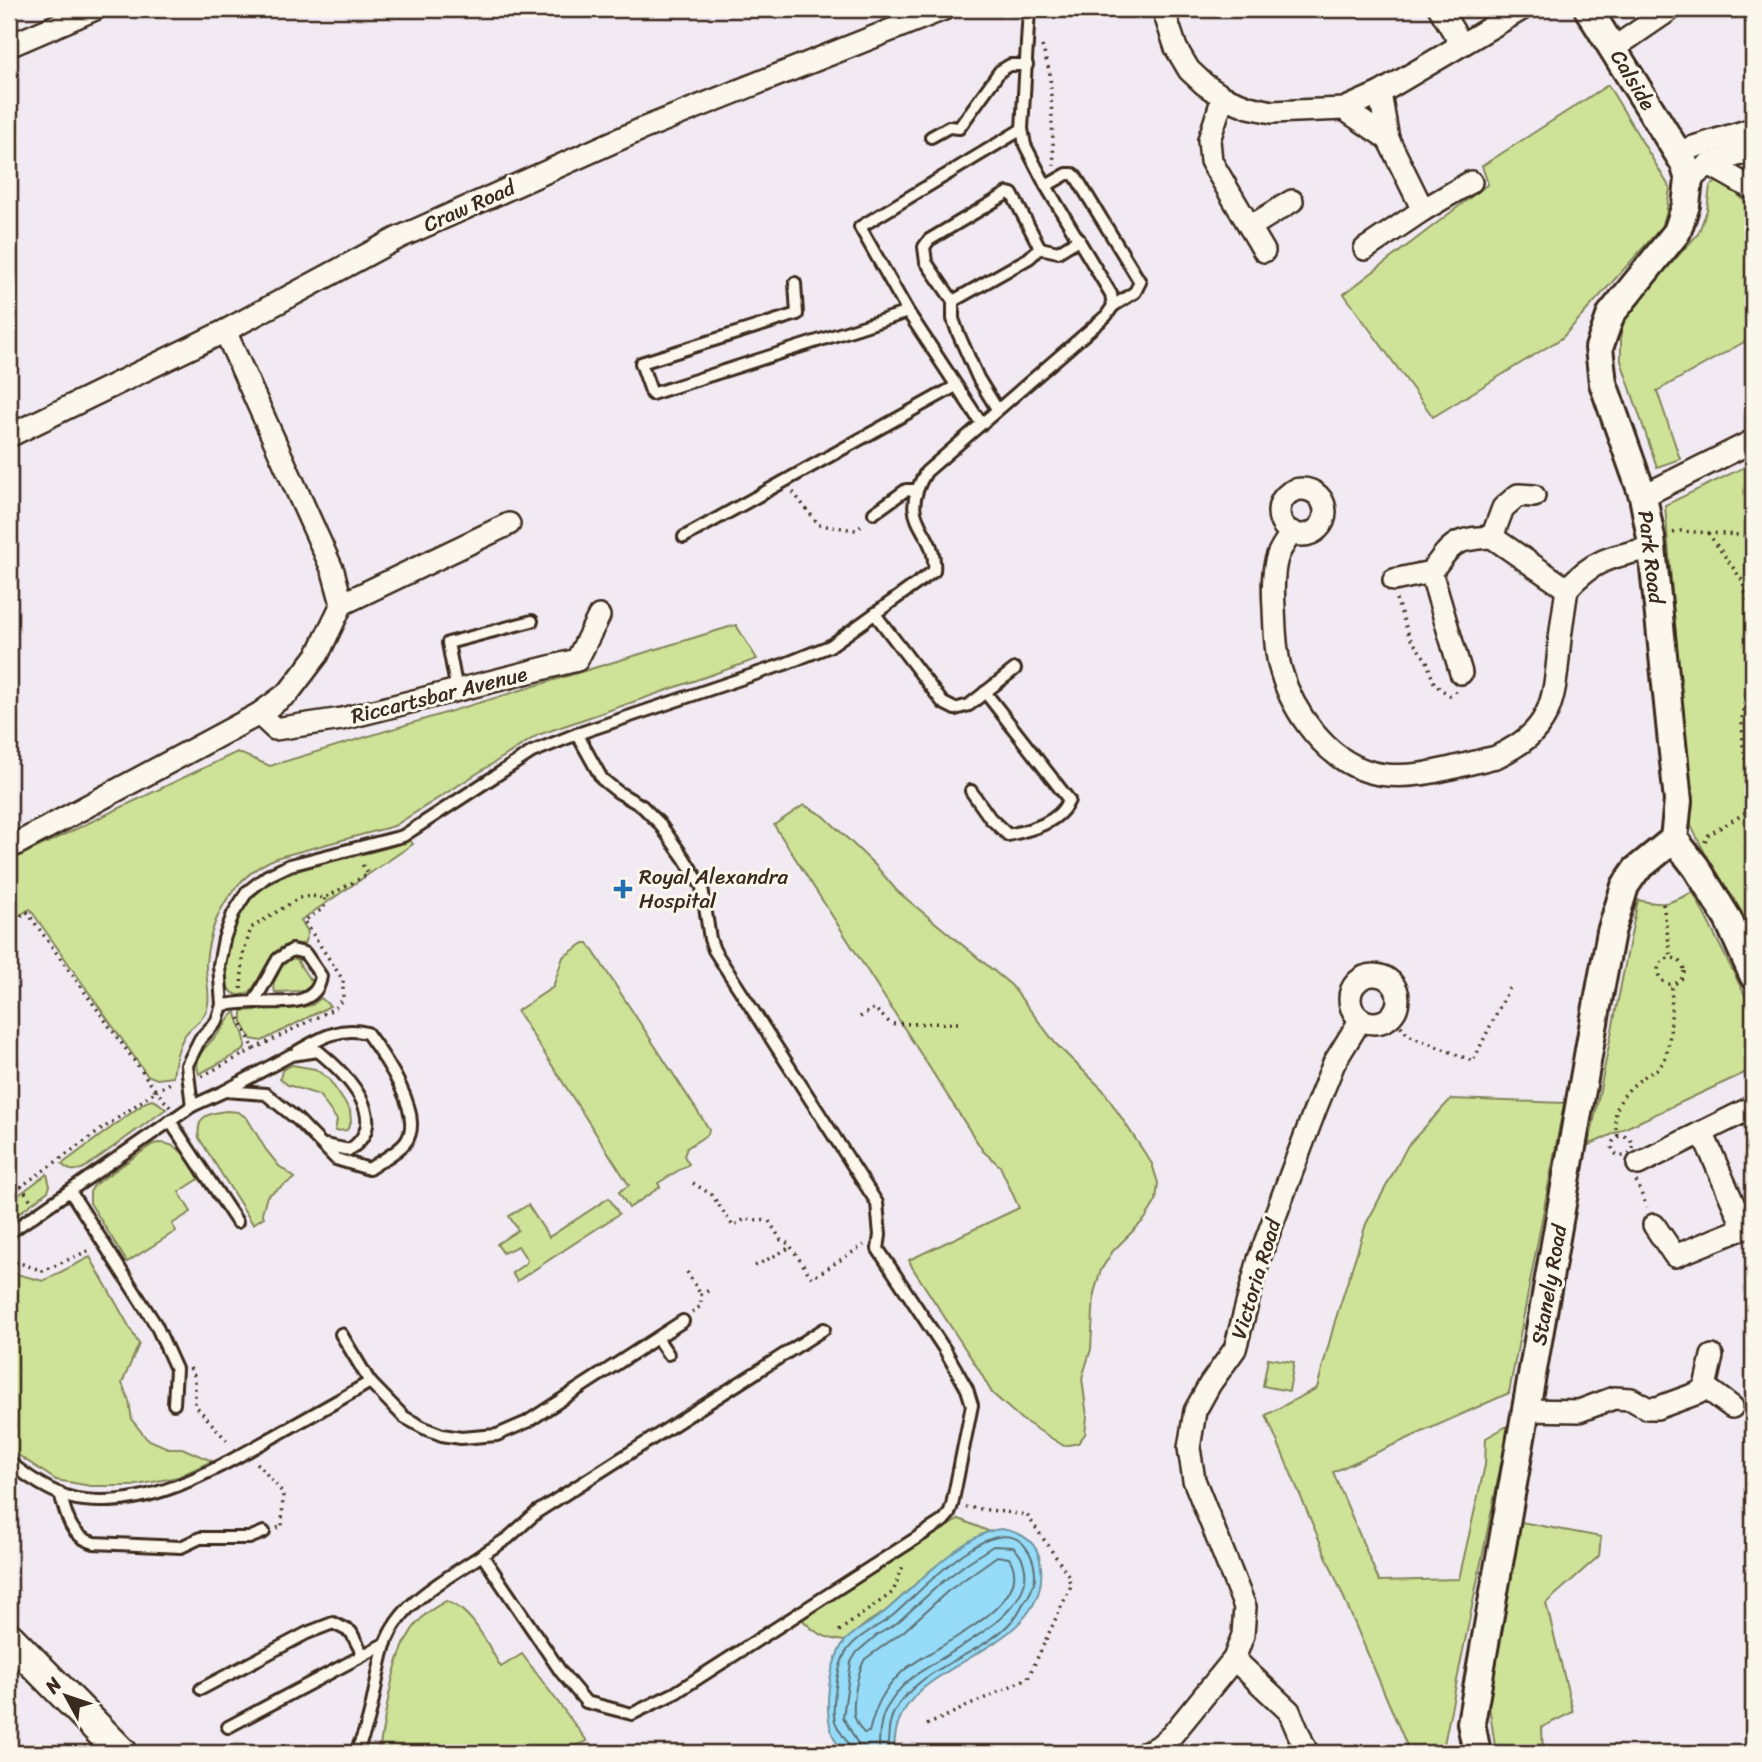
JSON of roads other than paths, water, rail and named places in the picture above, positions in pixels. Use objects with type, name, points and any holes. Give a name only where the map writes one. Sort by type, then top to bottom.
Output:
[{"type":"main road","points":[[9,1638],[122,1753]]},
{"type":"street","points":[[9,46],[95,9]]},
{"type":"street","name":"Craw Road","points":[[9,436],[225,331],[398,238],[629,134],[944,9]]},
{"type":"street","points":[[1163,9],[1176,48],[1189,70],[1223,97],[1272,113],[1345,109],[1380,93],[1522,9]]},
{"type":"street","points":[[1440,9],[1461,44]]},
{"type":"street","name":"Calside","points":[[1588,9],[1677,152]]},
{"type":"street","points":[[1614,48],[1671,9]]},
{"type":"street","points":[[1380,93],[1388,139],[1423,210]]},
{"type":"street","points":[[1223,97],[1209,139],[1210,161],[1264,251]]},
{"type":"street","points":[[1345,109],[1388,139]]},
{"type":"street","points":[[1753,129],[1677,152],[1684,163],[1699,172],[1753,189]]},
{"type":"street","points":[[1699,172],[1753,150]]},
{"type":"street","name":"Park Road","points":[[1674,839],[1678,801],[1651,543],[1643,496],[1603,383],[1599,348],[1611,314],[1677,233],[1699,172]]},
{"type":"street","points":[[1365,249],[1471,182]]},
{"type":"street","points":[[1250,227],[1292,201]]},
{"type":"street","points":[[225,331],[333,571],[342,604]]},
{"type":"street","points":[[1643,496],[1753,441]]},
{"type":"street","points":[[1492,537],[1503,509],[1518,495],[1534,496]]},
{"type":"street","points":[[9,848],[258,714],[289,692],[318,654],[342,604],[509,524]]},
{"type":"street","points":[[1292,532],[1277,556],[1273,589],[1275,643],[1281,673],[1292,699],[1308,725],[1327,747],[1345,760],[1368,771],[1410,776],[1496,757],[1524,741],[1537,729],[1552,705],[1567,589],[1581,572],[1610,557],[1651,543]]},
{"type":"street","points":[[1394,580],[1431,572],[1450,547],[1464,538],[1492,537],[1567,589]]},
{"type":"street","points":[[1431,572],[1461,673]]},
{"type":"street","name":"Riccartsbar Avenue","points":[[258,714],[275,729],[342,719],[577,660],[598,616]]},
{"type":"street","points":[[1674,839],[1696,867],[1728,919],[1753,975]]},
{"type":"street","name":"Stanely Road","points":[[1477,1753],[1471,1723],[1611,932],[1625,886],[1636,870],[1674,839]]},
{"type":"street","points":[[1373,975],[1389,981],[1395,987],[1398,1003],[1392,1015],[1378,1023],[1361,1019],[1352,1010],[1351,993],[1358,981],[1373,975]]},
{"type":"street","name":"Victoria Road","points":[[1144,1753],[1158,1747],[1172,1735],[1234,1660],[1243,1635],[1245,1607],[1194,1480],[1190,1464],[1190,1434],[1195,1411],[1235,1349],[1259,1259],[1315,1110],[1334,1063],[1361,1019]]},
{"type":"street","points":[[1638,1164],[1753,1107]]},
{"type":"street","points":[[1654,1225],[1675,1256],[1744,1228],[1702,1132]]},
{"type":"street","points":[[1527,1410],[1579,1411],[1614,1398],[1631,1399],[1647,1408],[1657,1408],[1698,1393],[1705,1387],[1712,1356]]},
{"type":"street","points":[[1705,1387],[1732,1407]]},
{"type":"street","points":[[1234,1660],[1289,1711],[1307,1753]]},
{"type":"lane","points":[[1029,9],[1022,129],[1025,145],[1046,186],[1111,294],[1113,306]]},
{"type":"lane","points":[[931,137],[949,127],[959,128],[1000,71],[1010,65],[1027,65]]},
{"type":"lane","points":[[981,423],[908,312],[860,227],[1022,129]]},
{"type":"lane","points":[[192,1106],[187,1065],[200,1040],[217,1021],[222,1005],[219,965],[223,939],[233,914],[247,892],[267,876],[290,865],[403,836],[532,752],[830,646],[934,571],[936,555],[914,517],[915,490],[926,472],[1106,316],[1113,306],[1135,292],[1140,282],[1076,177],[1067,174],[1046,186]]},
{"type":"lane","points":[[997,409],[978,378],[953,319],[953,301],[926,262],[924,247],[929,240],[1008,192],[1012,194],[1040,248]]},
{"type":"lane","points":[[1040,248],[1058,252],[1079,239]]},
{"type":"lane","points":[[953,301],[1029,258],[1040,248]]},
{"type":"lane","points":[[795,283],[797,314],[641,363],[652,394],[908,312]]},
{"type":"lane","points":[[684,537],[956,386]]},
{"type":"lane","points":[[874,513],[906,490],[915,490]]},
{"type":"lane","points":[[875,614],[943,703],[956,709],[969,705],[1016,669]]},
{"type":"lane","points":[[457,691],[447,643],[532,621]]},
{"type":"lane","points":[[971,791],[990,818],[1008,835],[1035,829],[1064,812],[1069,800],[985,692]]},
{"type":"lane","points":[[482,1555],[561,1672],[586,1702],[632,1714],[675,1693],[943,1521],[953,1505],[972,1405],[967,1389],[945,1350],[878,1249],[880,1236],[877,1203],[715,950],[710,939],[702,887],[659,823],[642,806],[602,779],[577,734]]},
{"type":"lane","points":[[222,1005],[307,998],[320,985],[321,976],[305,953],[292,950],[278,959],[254,1002]]},
{"type":"lane","points":[[9,1233],[192,1106],[335,1031],[354,1029],[367,1033],[400,1083],[411,1123],[410,1133],[405,1144],[369,1169],[336,1159],[325,1145],[266,1094],[225,1091]]},
{"type":"lane","points":[[291,1055],[318,1051],[339,1069],[367,1110],[368,1128],[361,1142],[349,1150],[325,1145]]},
{"type":"lane","points":[[170,1121],[237,1222]]},
{"type":"lane","points":[[70,1191],[156,1325],[176,1369],[174,1404]]},
{"type":"lane","points":[[341,1334],[370,1382],[404,1417],[424,1428],[452,1437],[480,1438],[514,1429],[683,1321]]},
{"type":"lane","points":[[355,1753],[365,1736],[386,1643],[398,1621],[419,1598],[508,1538],[537,1512],[824,1329]]},
{"type":"lane","points":[[657,1338],[668,1354]]},
{"type":"lane","points":[[9,1462],[21,1472],[60,1493],[83,1500],[153,1494],[211,1472],[370,1382]]},
{"type":"lane","points":[[60,1493],[69,1524],[75,1533],[94,1543],[181,1547],[201,1538],[248,1538],[264,1532]]},
{"type":"lane","points":[[201,1689],[307,1633],[333,1623],[351,1632],[363,1655]]},
{"type":"lane","points":[[228,1727],[386,1643]]},
{"type":"water","points":[[1001,1529],[1026,1538],[1038,1553],[1041,1585],[1033,1606],[1019,1623],[1000,1639],[937,1678],[915,1696],[900,1718],[893,1753],[861,1754],[845,1751],[837,1743],[831,1730],[828,1698],[834,1665],[845,1641],[883,1613],[956,1550],[986,1533]]},
{"type":"place","name":"Royal Alexandra Hospital","points":[[623,889]]}]
